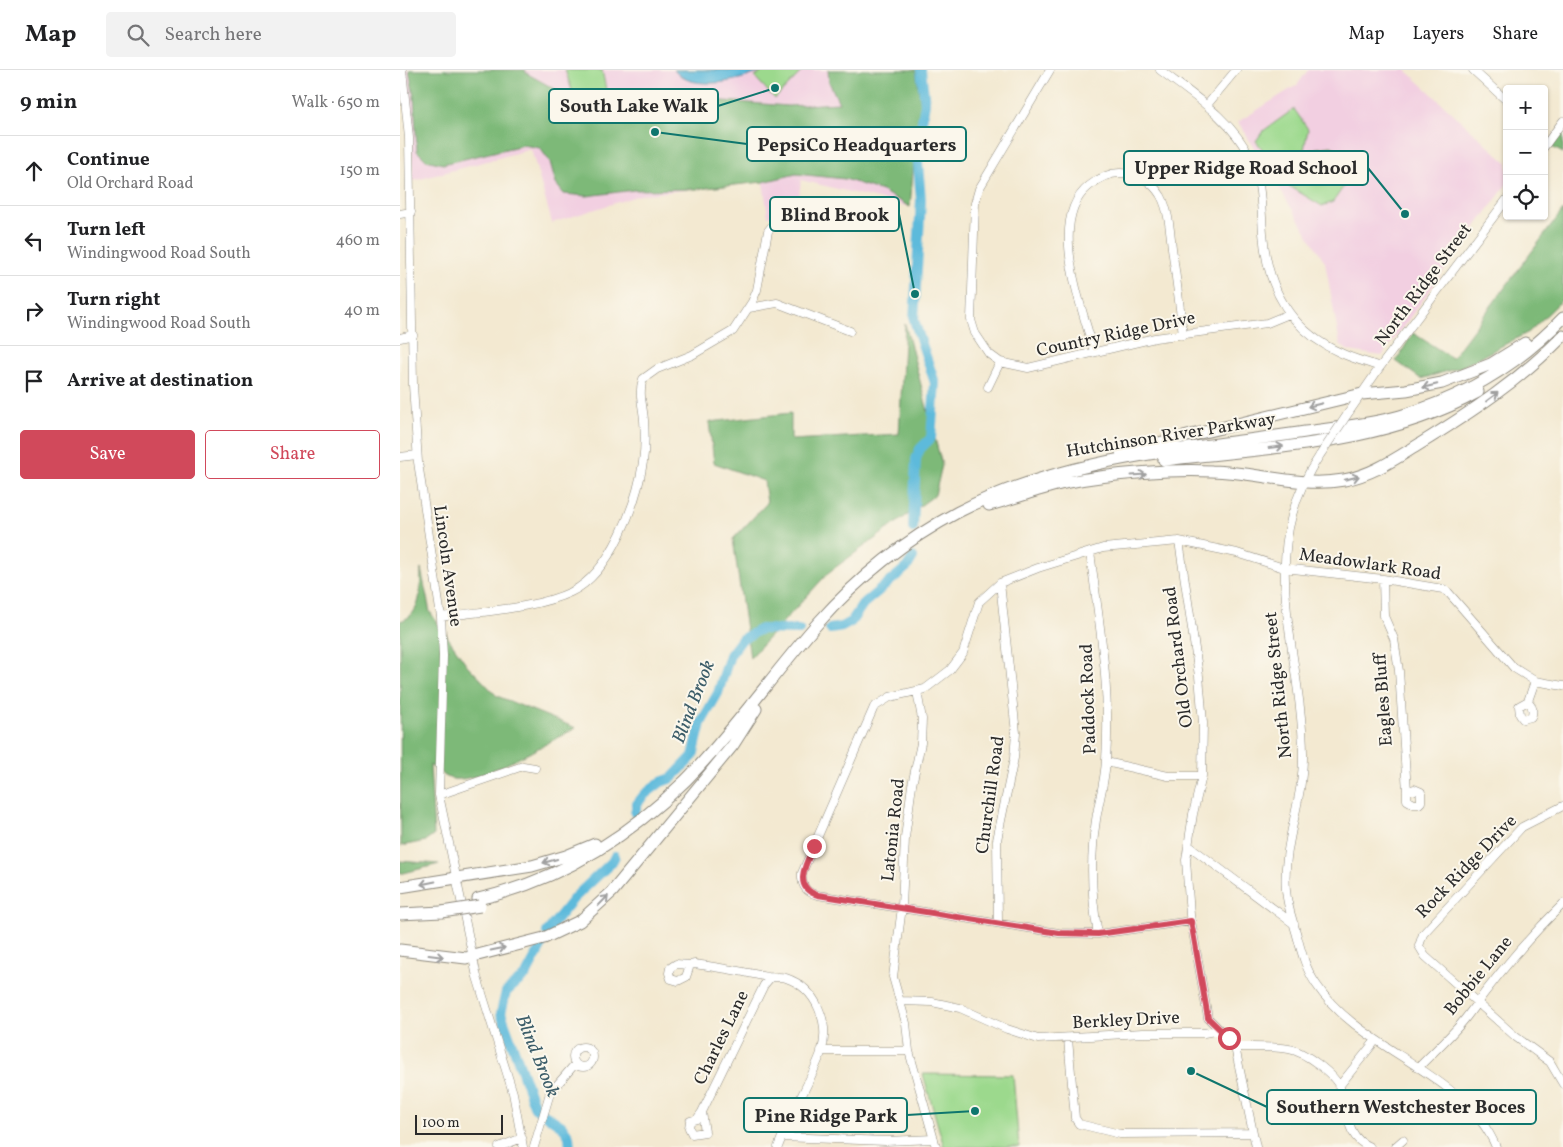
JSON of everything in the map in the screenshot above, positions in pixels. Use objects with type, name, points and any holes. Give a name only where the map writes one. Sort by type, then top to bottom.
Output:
[{"type":"highway","points":[[1023,483],[1074,463],[1362,394],[1421,388],[1470,373],[1520,347],[1563,312]]},
{"type":"highway","name":"Hutchinson River Parkway","points":[[479,903],[543,879],[576,863],[612,841],[670,795],[710,753],[818,622],[859,581],[932,527],[974,504],[1023,483],[1064,470],[1106,461],[1362,425],[1398,417],[1447,399],[1485,380],[1524,353],[1563,318]]},
{"type":"highway","name":"Hutchinson River Parkway","points":[[400,914],[479,903],[539,888],[591,863],[644,827],[695,780],[756,710],[821,630],[866,585],[925,540],[989,505],[1048,482],[1110,467],[1341,438],[1403,425],[1448,408],[1490,386],[1534,355],[1563,329]]},
{"type":"highway","points":[[989,505],[1070,482],[1130,475],[1225,471],[1303,483],[1344,480],[1382,467],[1486,402],[1534,364],[1563,336]]},
{"type":"highway","points":[[400,950],[456,958],[472,956],[564,930],[585,917],[607,898],[733,745],[756,710]]},
{"type":"highway","points":[[400,888],[455,877],[518,869],[552,861],[585,849],[625,826],[670,795]]},
{"type":"highway","name":"Hutchinson River Parkway","points":[[400,906],[442,908]]},
{"type":"street","name":"Lincoln Avenue","points":[[402,70],[409,138],[413,336],[418,455],[441,617],[443,656],[439,795],[472,956],[483,1000],[514,1093],[524,1147]]},
{"type":"street","points":[[988,387],[1000,362],[989,354],[981,344],[971,320],[975,203],[985,176],[1050,70]]},
{"type":"street","points":[[1160,70],[1207,105],[1234,131],[1252,160],[1260,191],[1263,240],[1269,268],[1281,301],[1289,314],[1300,327],[1328,347],[1380,367]]},
{"type":"street","points":[[1207,105],[1236,70]]},
{"type":"street","points":[[1474,70],[1483,73],[1503,96]]},
{"type":"street","points":[[1548,140],[1563,122]]},
{"type":"street","points":[[1094,352],[1071,263],[1069,232],[1071,215],[1077,200],[1086,188],[1098,178],[1112,172],[1127,172],[1141,176],[1152,184],[1161,196],[1168,222],[1184,335]]},
{"type":"street","name":"North Ridge Street","points":[[1496,1147],[1480,1117],[1418,1068],[1376,1040],[1340,1012],[1316,984],[1304,962],[1286,891],[1286,867],[1302,783],[1303,751],[1284,589],[1284,568],[1292,519],[1303,483],[1380,367],[1503,204]]},
{"type":"street","points":[[400,214],[411,212]]},
{"type":"street","points":[[441,617],[550,600],[583,585],[614,545],[636,497],[643,462],[644,443],[640,392],[643,379],[657,369],[692,355],[733,332],[749,308],[756,290],[768,231],[775,222]]},
{"type":"street","points":[[749,308],[777,303],[850,331]]},
{"type":"street","name":"Country Ridge Drive","points":[[1000,362],[1028,368],[1094,352],[1184,335],[1267,323],[1289,314]]},
{"type":"street","points":[[400,338],[413,336]]},
{"type":"street","points":[[400,457],[418,455]]},
{"type":"street","name":"Meadowlark Road","points":[[1000,583],[1038,568],[1090,552],[1132,544],[1179,541],[1237,553],[1284,568],[1383,578],[1434,587],[1448,592],[1514,668],[1535,681],[1563,686]]},
{"type":"street","name":"Old Orchard Road","points":[[1179,541],[1199,676],[1203,723],[1202,776],[1188,845],[1186,883],[1208,1018],[1220,1030]]},
{"type":"street","name":"Paddock Road","points":[[1090,552],[1106,673],[1106,762],[1096,822],[1092,876],[1093,906],[1098,934]]},
{"type":"street","name":"Eagles Bluff","points":[[1383,578],[1384,616],[1394,639],[1398,671],[1406,791]]},
{"type":"street","points":[[1000,583],[979,602],[960,660],[925,690],[890,697],[874,706],[806,863],[802,878],[804,886],[809,893],[1059,933],[1098,934],[1191,921]]},
{"type":"street","name":"Churchill Road","points":[[998,922],[997,840],[1014,758],[1016,733],[1000,583]]},
{"type":"street","points":[[1528,701],[1535,681]]},
{"type":"street","name":"Latonia Road","points":[[917,691],[922,719],[922,743],[912,785],[904,838],[902,907],[892,970],[909,1051],[935,1143]]},
{"type":"street","points":[[1106,762],[1168,776],[1202,776]]},
{"type":"street","points":[[439,795],[522,766],[536,768]]},
{"type":"street","name":"Rock Ridge Drive","points":[[1563,806],[1522,827],[1421,938],[1420,946],[1425,956],[1516,1036],[1550,1062],[1563,1084]]},
{"type":"street","points":[[1188,845],[1294,924]]},
{"type":"street","name":"Bobbie Lane","points":[[1418,1068],[1468,1015],[1476,1001],[1542,924],[1563,904]]},
{"type":"street","points":[[690,965],[746,971],[770,978],[787,978],[812,995],[817,1004],[823,1026],[821,1051],[778,1147]]},
{"type":"street","name":"Charles Lane","points":[[702,1112],[764,985],[770,978]]},
{"type":"street","name":"Berkley Drive","points":[[900,1001],[932,1002],[960,1008],[1007,1030],[1038,1040],[1143,1034],[1204,1033],[1220,1030]]},
{"type":"street","points":[[1220,1030],[1235,1047],[1256,1147]]},
{"type":"street","points":[[1068,1039],[1075,1118],[1079,1124],[1120,1134],[1254,1133]]},
{"type":"street","points":[[1340,1085],[1376,1040]]},
{"type":"street","points":[[1235,1047],[1289,1049],[1300,1052],[1319,1066],[1340,1085],[1354,1134],[1360,1142],[1370,1147]]},
{"type":"street","points":[[821,1051],[909,1051]]},
{"type":"street","points":[[534,1147],[550,1093],[575,1064]]},
{"type":"street","points":[[782,1137],[935,1143]]},
{"type":"street","points":[[499,1147],[522,1138]]},
{"type":"street","points":[[1396,1147],[1403,1140]]},
{"type":"shaded area","points":[[404,70],[891,70],[910,207],[801,180],[797,213],[768,216],[763,182],[640,195],[552,223],[531,149],[413,181],[411,116]]},
{"type":"shaded area","points":[[1308,70],[1406,70],[1503,159],[1503,190],[1382,356],[1349,351],[1340,345],[1325,262],[1238,122],[1297,85]]},
{"type":"green space","points":[[409,70],[525,70],[526,73],[560,92],[571,102],[596,114],[613,117],[674,101],[699,99],[788,106],[839,103],[829,82],[828,70],[916,70],[921,105],[917,126],[910,207],[882,191],[845,179],[796,174],[763,182],[697,189],[634,190],[587,196],[564,194],[556,184],[550,162],[540,148],[523,145],[443,164],[426,160],[417,151],[414,96]]},
{"type":"green space","points":[[565,70],[602,70],[610,109],[576,102]]},
{"type":"green space","points":[[765,70],[803,70],[775,99],[755,77]]},
{"type":"green space","points":[[1294,109],[1308,129],[1304,150],[1282,174],[1256,141],[1263,131]]},
{"type":"green space","points":[[1563,132],[1563,153],[1552,147]]},
{"type":"green space","points":[[1331,146],[1362,160],[1333,202],[1322,206],[1284,183],[1290,169],[1311,149]]},
{"type":"green space","points":[[1563,210],[1563,299],[1529,332],[1461,367],[1421,379],[1396,361],[1413,333],[1452,358]]},
{"type":"green space","points":[[905,324],[942,465],[935,495],[829,572],[750,658],[733,539],[767,503],[764,481],[714,463],[709,422],[791,413],[791,440],[899,434]]},
{"type":"green space","points":[[421,569],[430,612],[467,665],[497,696],[576,728],[515,760],[480,775],[465,779],[450,778],[430,765],[434,835],[426,841],[401,846],[400,621],[413,613],[419,600]]},
{"type":"green space","points":[[400,861],[439,864],[400,874]]},
{"type":"green space","points":[[923,1074],[1013,1075],[1019,1147],[944,1147]]},
{"type":"water","points":[[674,70],[764,70],[731,81],[704,83],[682,77]]},
{"type":"waterway","name":"Blind Brook","points":[[913,528],[916,459],[920,449],[931,438],[935,383],[914,320],[921,200],[917,151],[925,103],[921,70]]},
{"type":"waterway","name":"Blind Brook","points":[[830,629],[842,627],[851,622],[863,604],[907,567],[913,557]]},
{"type":"waterway","name":"Blind Brook","points":[[635,813],[637,804],[644,795],[661,782],[672,778],[693,756],[701,723],[718,693],[730,655],[742,639],[761,629],[799,630]]},
{"type":"waterway","name":"Blind Brook","points":[[547,932],[574,898],[612,862],[615,856]]},
{"type":"waterway","name":"Blind Brook","points":[[541,947],[526,975],[506,992],[501,1013],[535,1108],[562,1126],[569,1136],[570,1147]]},
{"type":"place","name":"South Lake Walk","points":[[775,88]]},
{"type":"place","name":"PepsiCo Headquarters","points":[[655,132]]},
{"type":"place","name":"Upper Ridge Road School","points":[[1405,214]]},
{"type":"place","name":"Blind Brook","points":[[915,294]]},
{"type":"place","name":"Southern Westchester Boces","points":[[1191,1071]]},
{"type":"place","name":"Pine Ridge Park","points":[[975,1111]]},
{"type":"route","points":[[814,846],[802,873],[802,878],[804,886],[809,893],[818,895],[1059,933],[1098,934],[1191,921],[1208,1018],[1229,1038]]}]
